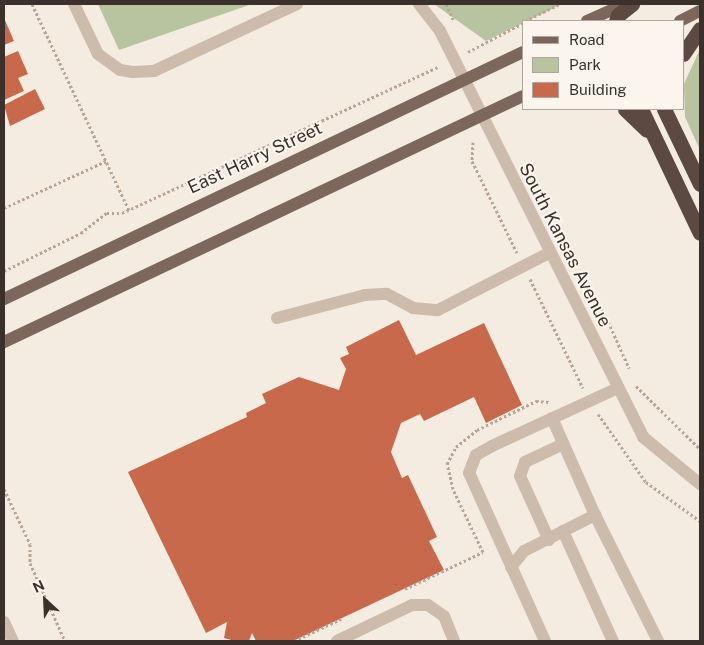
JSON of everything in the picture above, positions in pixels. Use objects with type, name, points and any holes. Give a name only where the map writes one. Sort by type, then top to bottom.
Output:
[{"type":"highway","points":[[616,20],[618,15],[632,4]]},
{"type":"highway","points":[[684,53],[700,29]]},
{"type":"highway","points":[[626,110],[658,142]]},
{"type":"highway","points":[[642,110],[700,233]]},
{"type":"highway","points":[[664,110],[700,184]]},
{"type":"highway","points":[[677,110],[682,146]]},
{"type":"main road","points":[[589,20],[625,4]]},
{"type":"main road","points":[[682,20],[700,12]]},
{"type":"main road","name":"East Harry Street","points":[[4,298],[520,53]]},
{"type":"main road","points":[[4,342],[522,96]]},
{"type":"street","points":[[74,4],[98,54],[120,70],[133,72],[154,71],[298,4]]},
{"type":"street","name":"South Kansas Avenue","points":[[419,4],[440,31],[643,437],[700,484]]},
{"type":"street","points":[[277,318],[364,295],[388,294],[413,308],[438,310],[549,252]]},
{"type":"street","points":[[545,641],[469,473],[476,455],[618,388]]},
{"type":"street","points":[[552,418],[594,515],[658,641]]},
{"type":"street","points":[[549,540],[520,476],[525,462],[563,444]]},
{"type":"street","points":[[511,568],[524,552],[594,515]]},
{"type":"street","points":[[564,532],[613,641]]},
{"type":"street","points":[[337,641],[412,605],[428,605],[444,616],[454,641]]},
{"type":"street","points":[[4,622],[13,641]]},
{"type":"path","points":[[32,4],[129,210]]},
{"type":"path","points":[[446,4],[454,22]]},
{"type":"path","points":[[528,20],[560,4]]},
{"type":"path","points":[[509,33],[522,23]]},
{"type":"path","points":[[467,49],[471,58]]},
{"type":"path","points":[[4,270],[81,233],[107,213],[129,210],[396,86]]},
{"type":"path","points":[[473,142],[472,161],[583,388],[607,431],[646,482],[700,521]]},
{"type":"path","points":[[4,208],[106,161]]},
{"type":"path","points":[[585,287],[602,308],[636,386],[700,449]]},
{"type":"path","points":[[577,392],[583,388]]},
{"type":"path","points":[[402,590],[483,552],[453,489],[447,464],[456,447],[477,430],[536,401],[557,403]]},
{"type":"path","points":[[4,490],[30,544],[30,563],[65,641]]},
{"type":"path","points":[[294,641],[348,616]]},
{"type":"green space","points":[[98,4],[252,4],[119,50]]},
{"type":"green space","points":[[434,4],[562,4],[529,20],[522,20],[522,23],[486,41]]},
{"type":"green space","points":[[700,49],[700,150],[685,117],[684,84]]},
{"type":"building","points":[[4,18],[14,41],[4,45]]},
{"type":"building","points":[[18,51],[28,74],[18,78],[24,91],[4,100],[4,57]]},
{"type":"building","points":[[35,89],[45,109],[10,126],[4,105]]},
{"type":"building","points":[[399,320],[416,355],[484,323],[522,405],[486,423],[474,397],[424,421],[420,414],[401,423],[391,452],[402,478],[408,475],[437,537],[429,541],[444,570],[293,641],[256,641],[252,633],[249,641],[235,641],[224,638],[227,622],[206,633],[128,472],[247,417],[246,413],[266,403],[262,394],[299,377],[339,390],[346,369],[340,358],[349,354],[346,347]]}]
